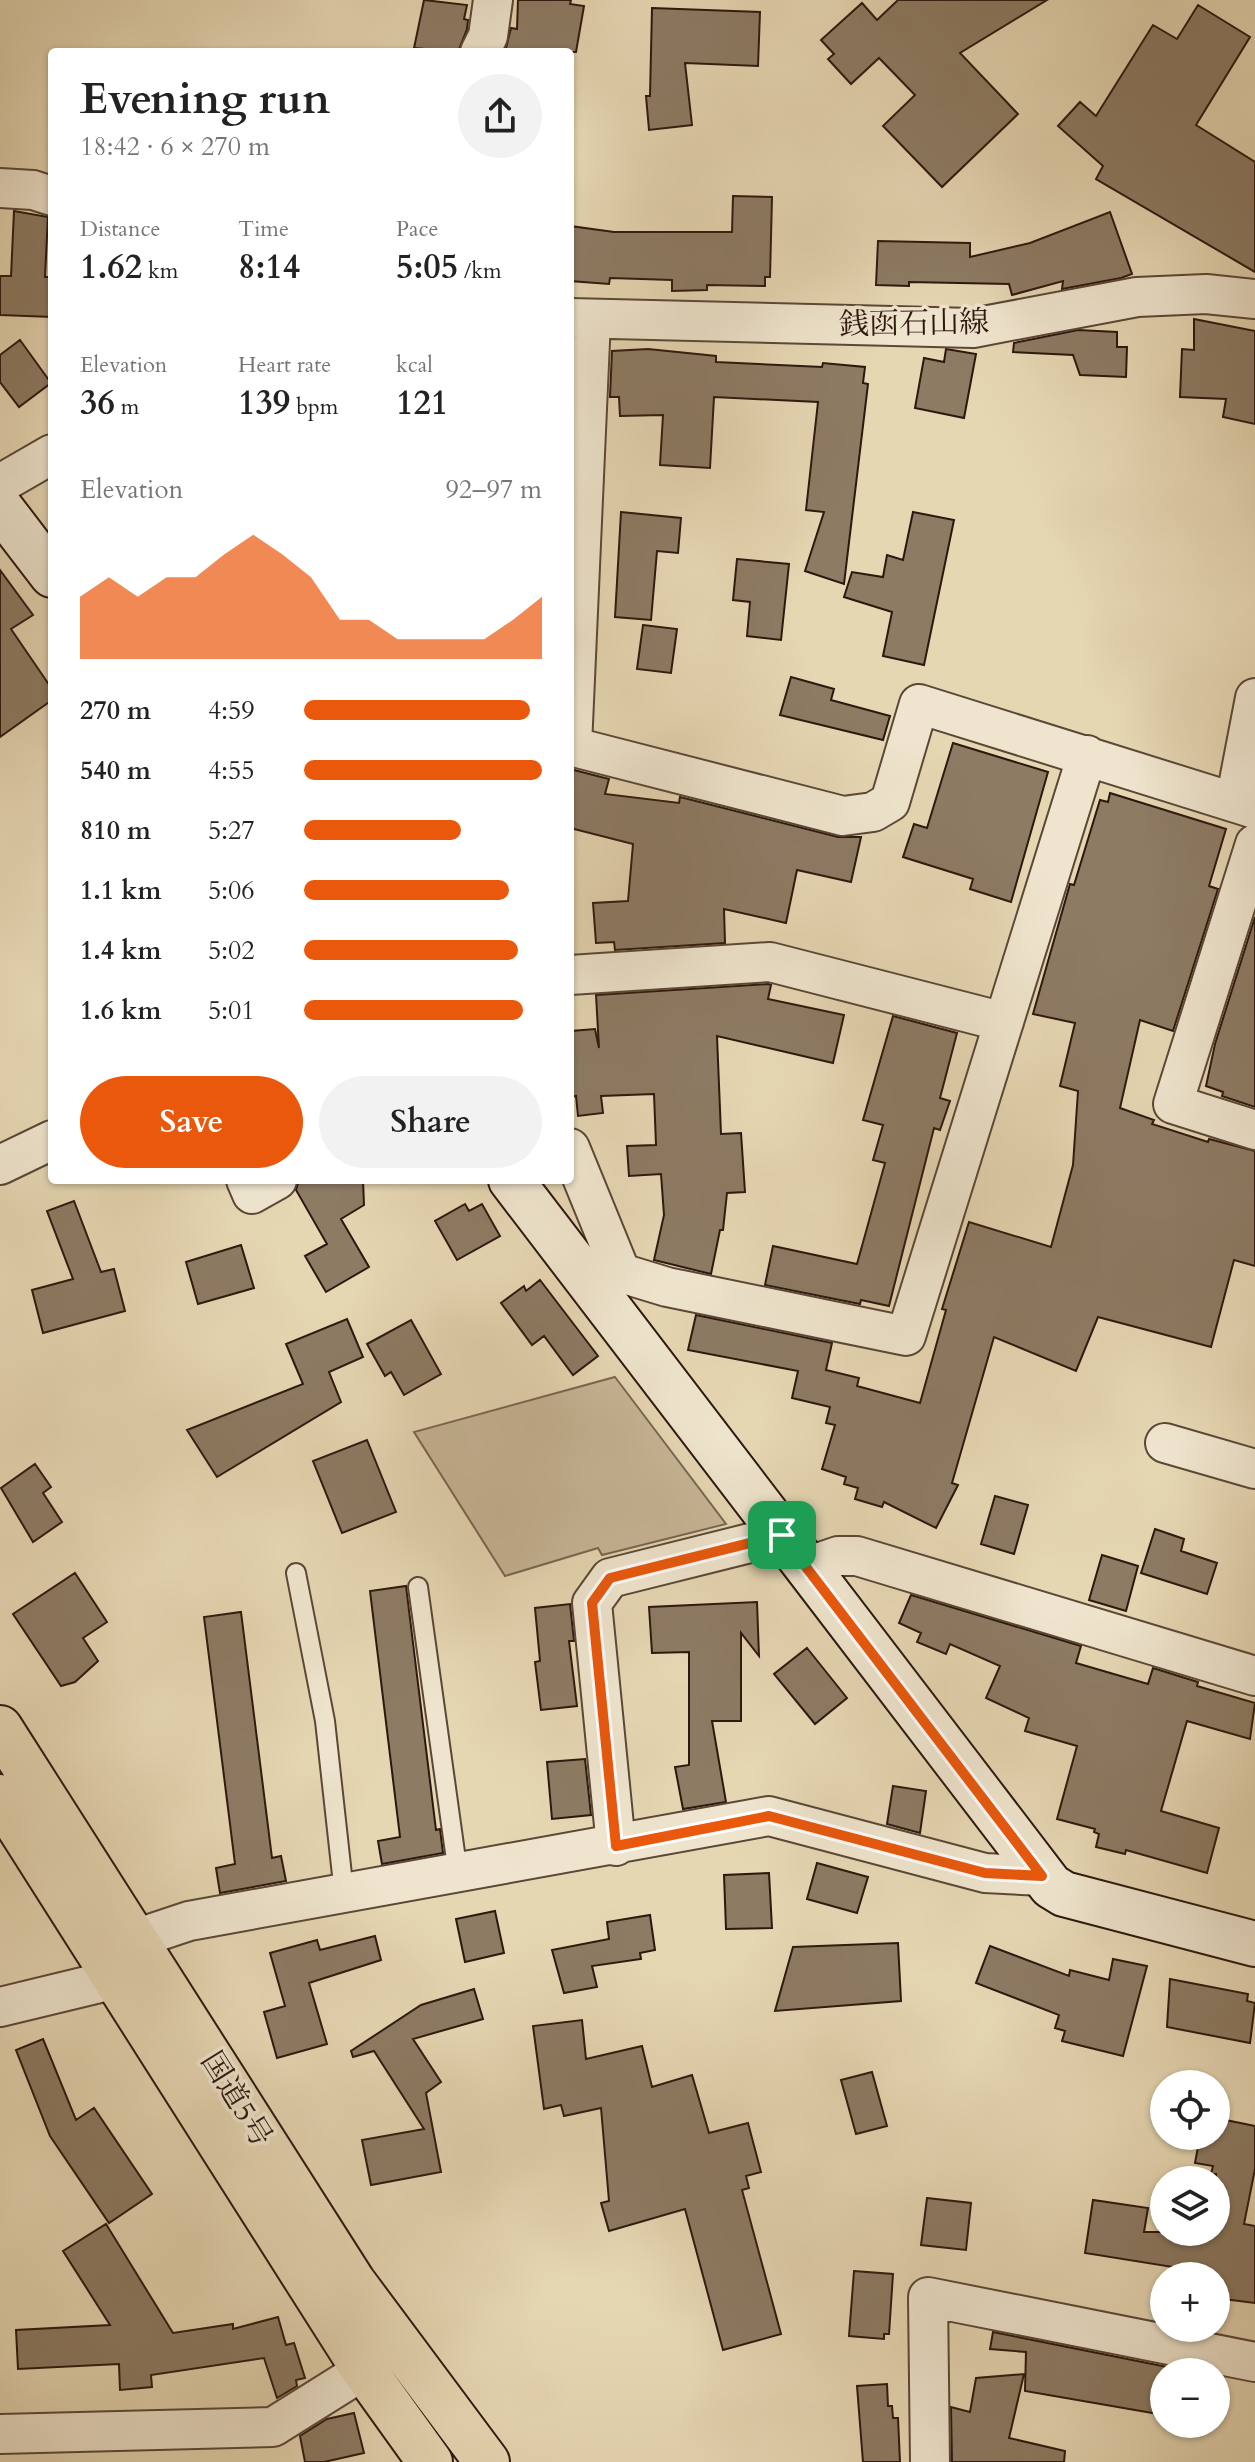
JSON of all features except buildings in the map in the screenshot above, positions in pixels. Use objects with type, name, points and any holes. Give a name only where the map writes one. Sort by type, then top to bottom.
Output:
[{"type":"highway","name":"国道5号","points":[[0,1728],[353,2282],[487,2462]]},
{"type":"highway","name":"国道5号","points":[[0,1797],[364,2370],[430,2462]]},
{"type":"street","points":[[482,48],[488,36],[493,0]]},
{"type":"street","points":[[0,188],[33,190],[48,195]]},
{"type":"street","name":"銭函石山線","points":[[580,318],[973,328],[1137,297],[1206,294],[1255,299]]},
{"type":"street","points":[[574,603],[580,318]]},
{"type":"street","points":[[0,484],[48,456]]},
{"type":"street","points":[[0,507],[48,570]]},
{"type":"street","points":[[574,747],[843,816],[873,812],[890,802],[919,704],[1245,806],[1255,698]]},
{"type":"street","points":[[609,1283],[667,1287],[906,1336],[1087,755]]},
{"type":"street","points":[[1255,844],[1173,1104],[1255,1130]]},
{"type":"street","points":[[574,975],[770,962],[1004,1022]]},
{"type":"street","points":[[0,1165],[48,1142]]},
{"type":"street","points":[[574,1162],[609,1283]]},
{"type":"street","points":[[248,1184],[252,1194],[270,1184]]},
{"type":"street","points":[[515,1184],[609,1283],[794,1551],[1042,1876],[1064,1894],[1255,1944]]},
{"type":"street","points":[[1165,1443],[1255,1469]]},
{"type":"street","points":[[616,1846],[592,1603],[610,1578],[794,1551],[857,1556],[1255,1676]]},
{"type":"street","points":[[135,1939],[189,1921],[769,1816],[985,1873],[1042,1876]]},
{"type":"street","points":[[0,2007],[79,1985],[116,1979]]},
{"type":"street","points":[[930,2462],[928,2297],[1255,2362]]},
{"type":"street","points":[[0,2434],[186,2446],[273,2427],[364,2370]]},
{"type":"lane","points":[[296,1573],[325,1721],[344,1893]]},
{"type":"lane","points":[[418,1587],[458,1874]]},
{"type":"shaded area","points":[[615,1377],[726,1524],[602,1555],[598,1548],[505,1576],[414,1432]]},
{"type":"route","points":[[782,1535],[1042,1876],[985,1873],[769,1816],[616,1846],[592,1603],[610,1578],[782,1535]]}]
